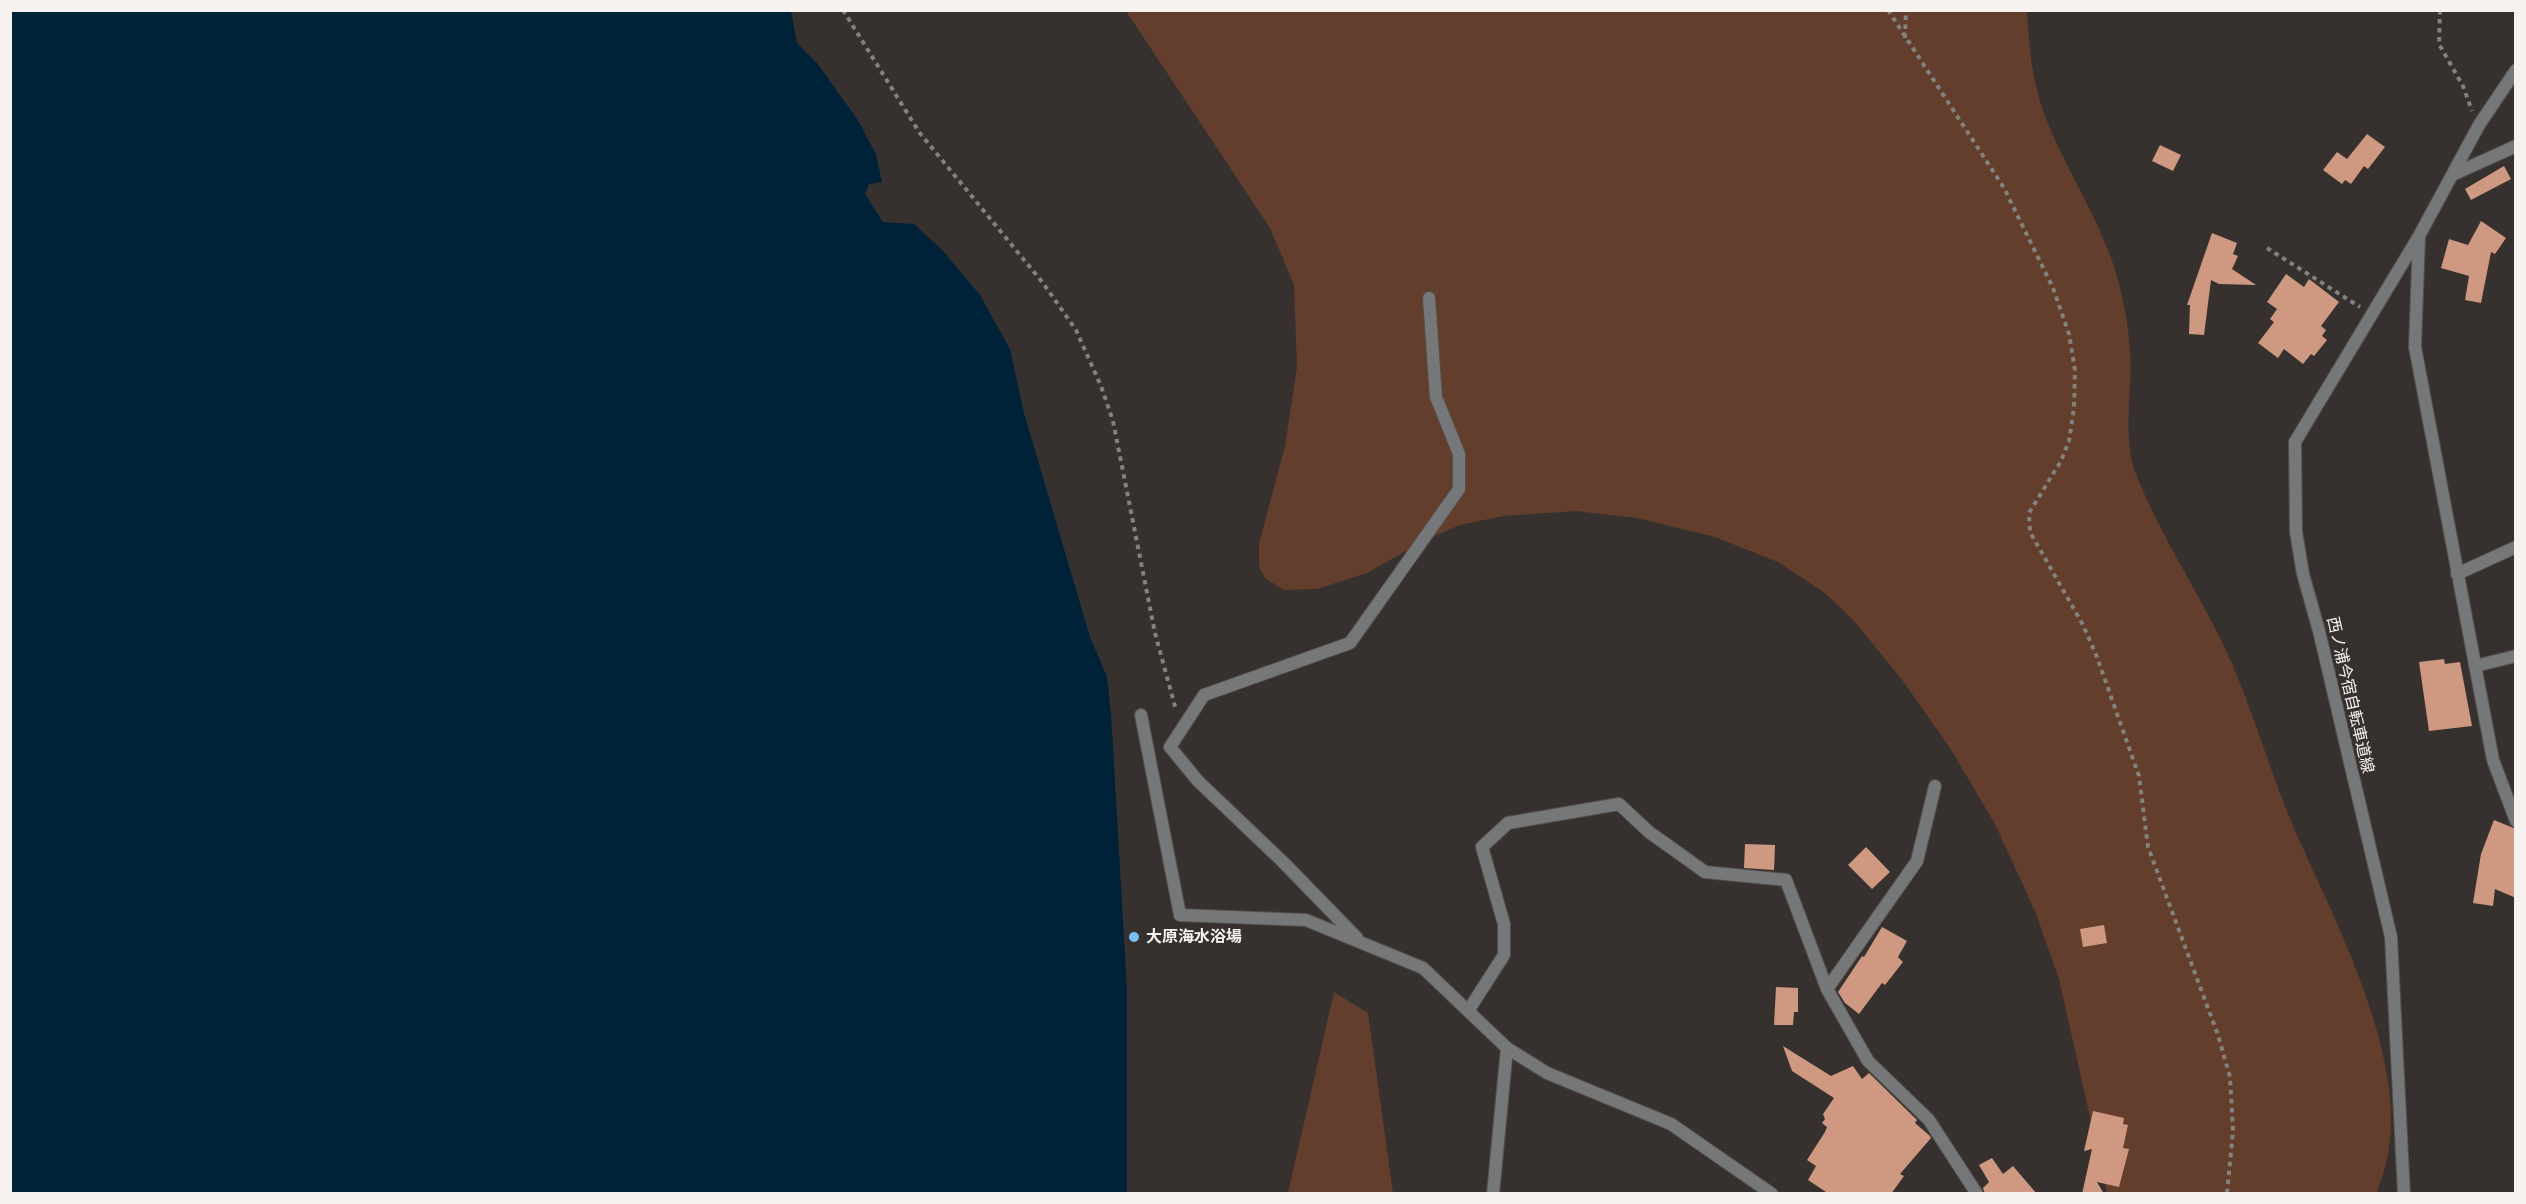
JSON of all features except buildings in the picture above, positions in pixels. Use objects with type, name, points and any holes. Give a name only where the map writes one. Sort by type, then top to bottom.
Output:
[{"type":"street","points":[[2479,125],[2516,70]]},
{"type":"street","name":"西ノ浦今宿自転車道線","points":[[2404,1194],[2391,937],[2319,631],[2303,574],[2296,532],[2295,442],[2419,236],[2479,125]]},
{"type":"street","points":[[2452,175],[2516,146]]},
{"type":"street","points":[[2419,236],[2415,347],[2493,760],[2510,793],[2516,821]]},
{"type":"street","points":[[1360,941],[1283,862],[1198,781],[1170,747],[1204,695],[1350,643],[1459,489],[1459,454],[1436,397],[1429,298]]},
{"type":"street","points":[[2457,574],[2516,548]]},
{"type":"street","points":[[2475,666],[2516,656]]},
{"type":"street","points":[[1141,715],[1180,915],[1306,920],[1423,968],[1508,1048],[1547,1073],[1671,1124],[1772,1194]]},
{"type":"street","points":[[1827,989],[1917,861],[1935,786]]},
{"type":"street","points":[[1468,1011],[1504,955],[1504,924],[1482,847],[1508,823],[1619,804],[1648,832],[1705,872],[1786,880],[1827,989],[1868,1061],[1929,1120],[1977,1194]]},
{"type":"street","points":[[1493,1194],[1508,1048]]},
{"type":"path","points":[[843,10],[919,132],[1043,283],[1076,330],[1101,386],[1113,421],[1155,633],[1177,716]]},
{"type":"path","points":[[1888,10],[2004,188],[2054,288],[2069,334],[2075,370],[2074,408],[2069,441],[2061,462],[2029,513],[2030,532],[2083,625],[2097,657],[2139,776],[2148,847],[2218,1035],[2230,1077],[2233,1131],[2227,1194]]},
{"type":"path","points":[[1905,39],[1906,10]]},
{"type":"path","points":[[2440,10],[2439,44],[2463,86],[2479,125]]},
{"type":"path","points":[[2267,248],[2370,314]]},
{"type":"shaded area","points":[[1126,11],[2027,11],[2032,64],[2045,116],[2108,249],[2122,296],[2131,367],[2130,447],[2137,477],[2146,499],[2233,666],[2287,811],[2348,948],[2367,999],[2382,1051],[2390,1101],[2389,1149],[2376,1193],[2107,1193],[2059,979],[2035,911],[1995,824],[1950,748],[1903,681],[1855,622],[1825,593],[1778,562],[1715,537],[1637,518],[1576,511],[1503,516],[1460,525],[1429,538],[1367,573],[1317,589],[1284,590],[1265,578],[1259,566],[1259,544],[1285,446],[1297,367],[1294,285],[1270,228]]},
{"type":"shaded area","points":[[1334,992],[1368,1013],[1393,1193],[1288,1193]]},
{"type":"water","points":[[10,11],[791,11],[797,43],[817,63],[857,119],[876,154],[882,182],[869,184],[865,194],[883,222],[914,224],[943,251],[980,295],[1010,349],[1024,413],[1090,637],[1107,677],[1127,989],[1127,1193],[11,1193]]},
{"type":"place","name":"大原海水浴場","points":[[1134,937]]}]
